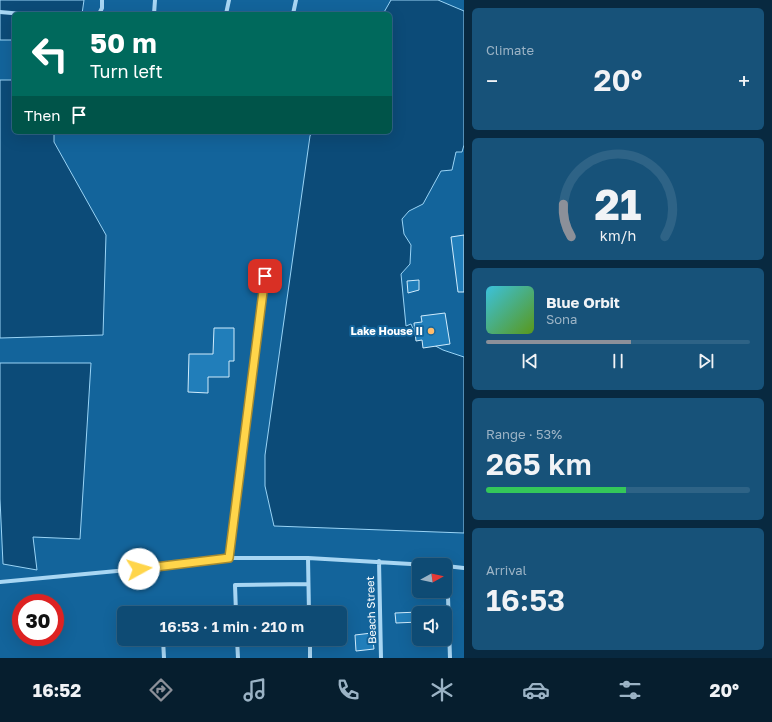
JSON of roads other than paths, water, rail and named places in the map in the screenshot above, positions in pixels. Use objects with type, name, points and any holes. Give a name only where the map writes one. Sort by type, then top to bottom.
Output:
[{"type":"street","points":[[100,12],[102,8],[102,0]]},
{"type":"street","points":[[154,12],[155,0]]},
{"type":"street","points":[[226,12],[229,0]]},
{"type":"street","points":[[293,12],[296,0]]},
{"type":"street","points":[[0,12],[12,13]]},
{"type":"street","points":[[0,582],[170,566],[229,558],[308,558],[412,564]]},
{"type":"street","points":[[308,558],[309,606]]},
{"type":"street","name":"Beach Street","points":[[379,561],[381,658]]},
{"type":"street","points":[[452,567],[464,568]]},
{"type":"street","points":[[236,606],[235,585],[308,584]]},
{"type":"street","points":[[447,598],[450,658]]},
{"type":"street","points":[[163,646],[164,658]]},
{"type":"street","points":[[237,646],[238,658]]},
{"type":"street","points":[[310,646],[310,658]]},
{"type":"lane","points":[[229,558],[265,276]]},
{"type":"water","points":[[0,0],[84,0],[82,12],[12,12],[12,40],[0,40]]},
{"type":"water","points":[[391,0],[438,0],[464,11],[464,145],[462,152],[456,152],[452,170],[441,171],[423,204],[409,211],[402,219],[404,234],[411,245],[410,264],[401,274],[406,326],[411,324],[414,331],[423,331],[424,340],[443,350],[464,357],[464,533],[274,526],[265,486],[265,455],[310,136],[311,134],[392,134],[392,12],[384,12]]},
{"type":"water","points":[[0,80],[12,80],[12,134],[54,134],[54,142],[106,235],[103,335],[0,338]]},
{"type":"water","points":[[0,363],[91,363],[80,539],[33,537],[37,570],[3,564],[0,499]]},
{"type":"place","name":"Lake House II","points":[[431,331]]}]
